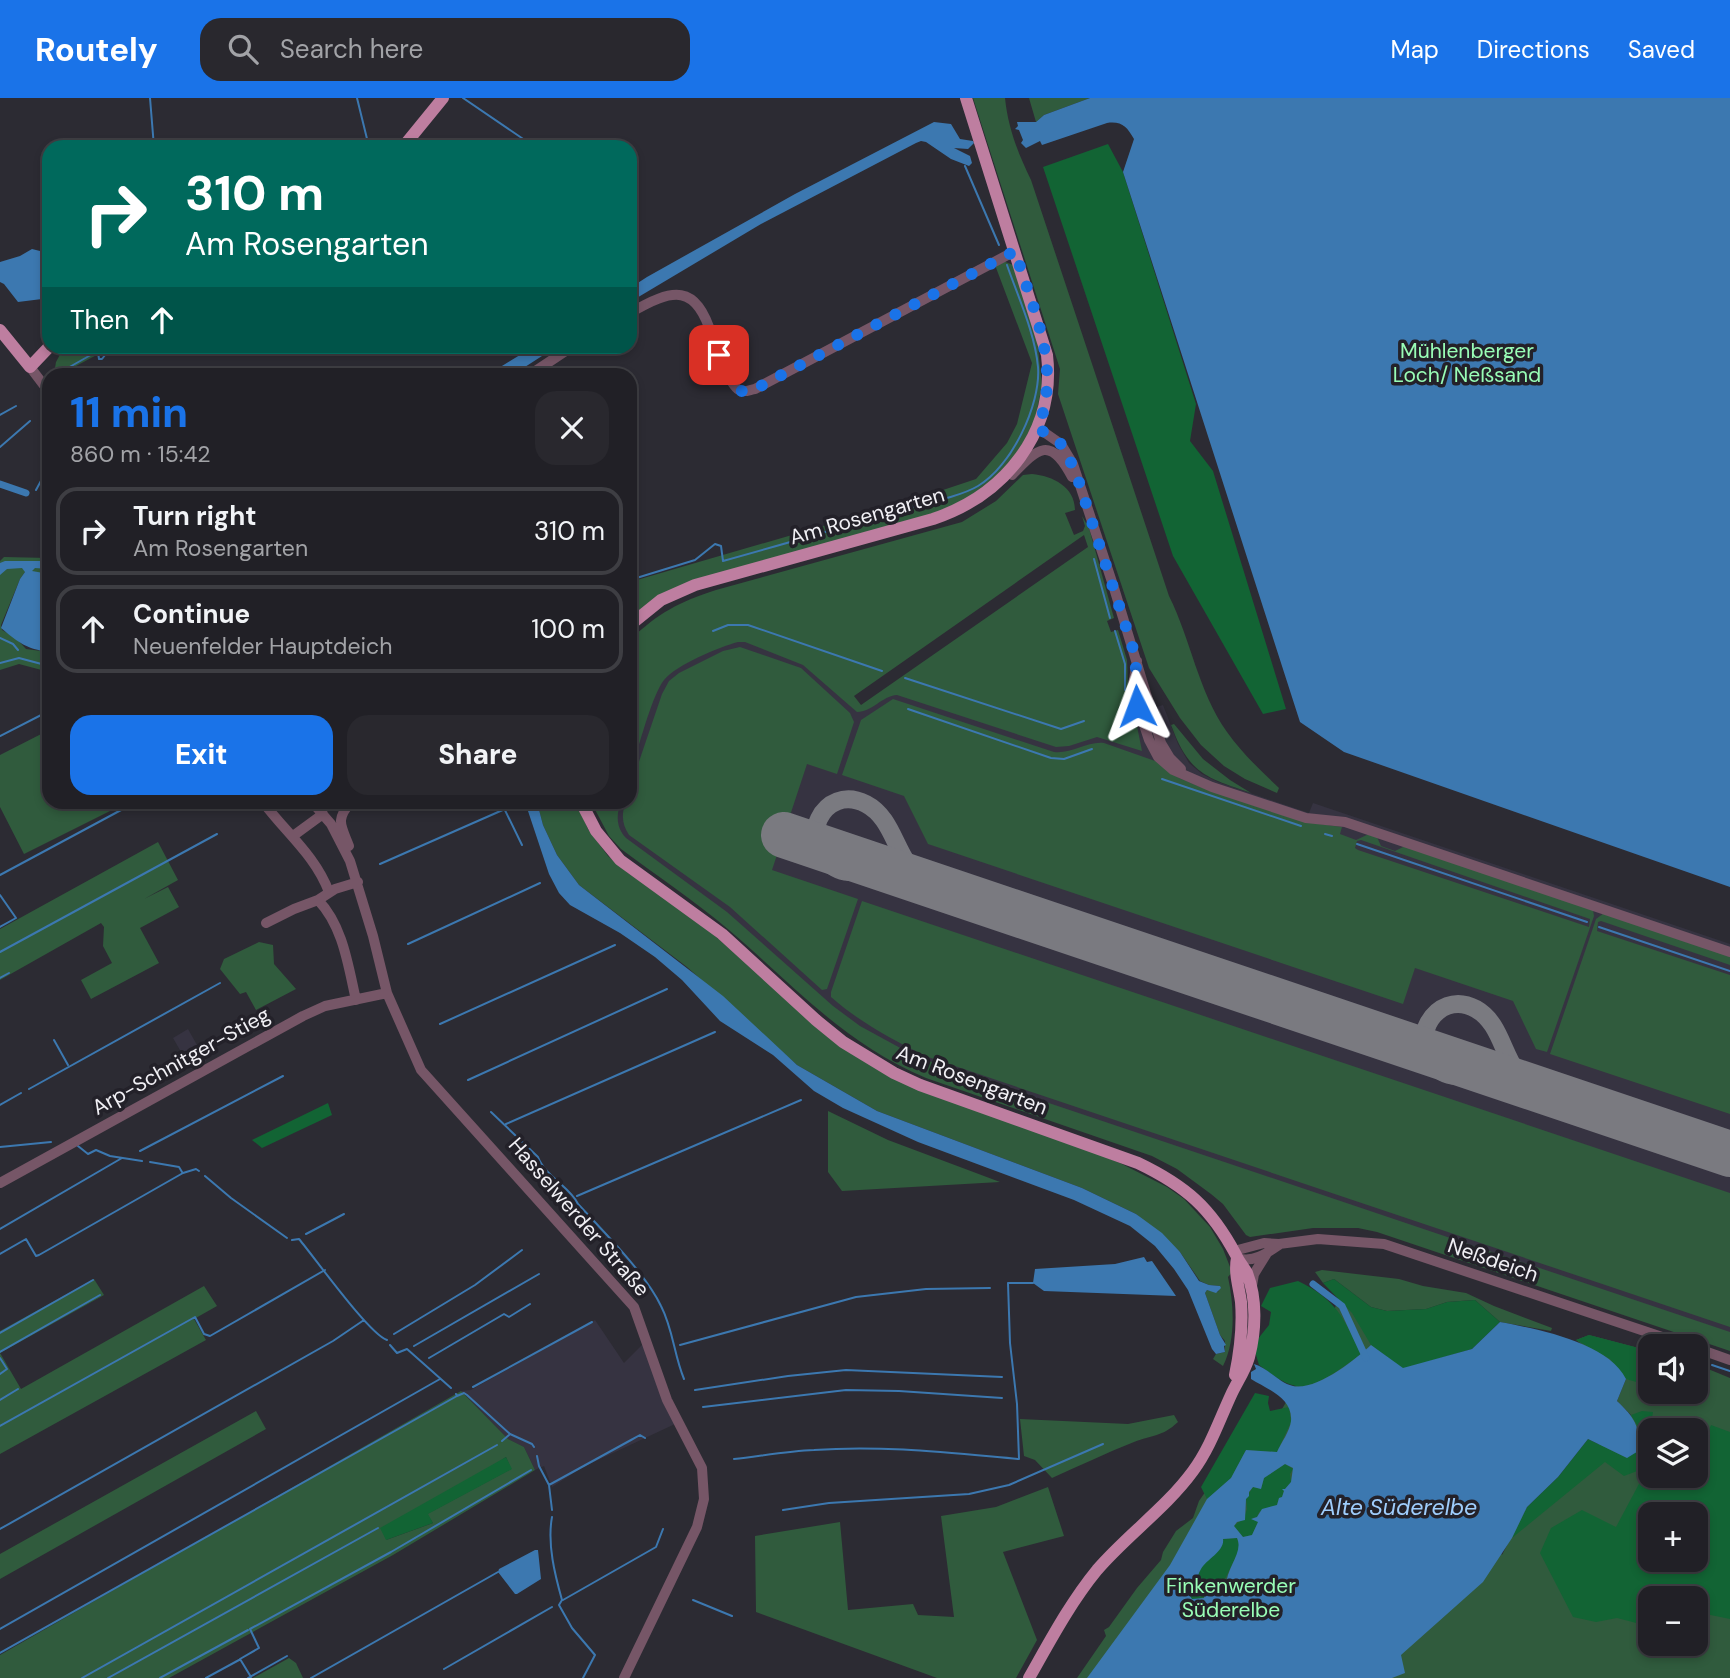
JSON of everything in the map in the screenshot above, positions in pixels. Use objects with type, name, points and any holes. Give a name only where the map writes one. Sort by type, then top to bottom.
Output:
[{"type":"main road","points":[[409,140],[443,98]]},
{"type":"main road","name":"Am Rosengarten","points":[[637,619],[650,608],[684,589],[948,514],[973,502],[999,483],[1020,457],[1038,428],[1046,400],[1049,377],[1047,355],[966,98]]},
{"type":"main road","points":[[0,331],[30,367],[42,354]]},
{"type":"main road","name":"Am Rosengarten","points":[[585,809],[596,831],[620,860],[722,934],[843,1042],[919,1085],[1070,1138],[1160,1174],[1182,1187],[1206,1209],[1222,1230],[1246,1271],[1252,1290]]},
{"type":"main road","points":[[1232,1392],[1242,1331],[1241,1301],[1234,1270],[1235,1255]]},
{"type":"main road","points":[[1032,1674],[1071,1606],[1097,1571],[1129,1535],[1173,1494],[1193,1471],[1211,1442],[1241,1377],[1251,1347],[1254,1316],[1252,1290]]},
{"type":"street","points":[[637,309],[661,297],[677,295],[692,300],[702,309],[708,321],[734,385],[745,392],[792,370],[1015,251]]},
{"type":"street","points":[[540,368],[561,354]]},
{"type":"street","points":[[30,367],[42,383]]},
{"type":"street","points":[[1038,428],[1056,439],[1066,450],[1167,744],[1178,762],[1196,780]]},
{"type":"street","points":[[999,483],[1010,478],[1035,452],[1050,451],[1061,457],[1086,505]]},
{"type":"street","points":[[1137,661],[1135,698],[1149,740],[1158,757],[1181,774],[1306,818],[1354,825],[1730,952]]},
{"type":"street","points":[[269,809],[314,861],[329,892]]},
{"type":"street","name":"Hasselwerder Straße","points":[[318,809],[331,824],[350,861],[387,993],[421,1070],[635,1307],[667,1400],[702,1468],[704,1499],[696,1527],[624,1678]]},
{"type":"street","points":[[345,809],[340,820],[351,852],[350,861]]},
{"type":"street","points":[[293,835],[323,814]]},
{"type":"street","points":[[266,923],[318,900],[329,892],[358,882]]},
{"type":"street","points":[[318,900],[335,923],[340,935],[356,1000]]},
{"type":"street","name":"Arp-Schnitger-Stieg","points":[[0,1182],[303,1016],[325,1006],[387,993]]},
{"type":"street","name":"Neßdeich","points":[[1235,1255],[1264,1243],[1334,1239],[1391,1246],[1653,1334]]},
{"type":"street","points":[[1235,1255],[1250,1260],[1279,1244]]},
{"type":"street","points":[[1252,1290],[1254,1274],[1267,1253]]},
{"type":"street","points":[[1708,1352],[1730,1360]]},
{"type":"shaded area","points":[[734,638],[804,658],[858,709],[892,688],[1121,711],[1155,700],[1157,707],[1163,705],[1178,744],[1189,763],[1218,782],[1309,813],[1313,803],[1730,944],[1730,1336],[932,1067],[866,1035],[612,829],[616,809],[637,809],[637,741],[659,677]]},
{"type":"shaded area","points":[[188,1029],[206,1061],[191,1069],[173,1038]]},
{"type":"shaded area","points":[[595,1320],[624,1363],[643,1344],[675,1424],[583,1467],[552,1487],[544,1466],[535,1470],[524,1447],[508,1439],[461,1391],[471,1390]]},
{"type":"green space","points":[[973,98],[1005,98],[1014,140],[1031,180],[1169,596],[1202,683],[1227,732],[1279,788],[1277,793],[1224,766],[1201,745],[1180,718],[1149,668],[1058,394],[1060,369]]},
{"type":"green space","points":[[1029,98],[1090,98],[1044,115],[1036,122]]},
{"type":"green space","points":[[1108,144],[1123,172],[1196,404],[1190,441],[1213,471],[1286,709],[1263,714],[1173,556],[1043,167]]},
{"type":"green space","points":[[1003,261],[1013,265],[1037,339],[1042,385],[1035,420],[1017,454],[984,489],[943,511],[694,581],[637,615],[637,580],[976,479],[1007,443],[1017,424],[1032,363],[995,265]]},
{"type":"green space","points":[[60,354],[98,354],[72,368],[55,368]]},
{"type":"green space","points":[[1032,474],[1055,480],[1071,495],[1075,510],[1065,513],[1074,535],[1083,531],[1085,526],[1082,516],[1089,528],[1114,618],[1107,621],[1111,632],[1118,630],[1127,660],[1128,685],[1133,700],[1130,701],[1133,713],[1128,715],[1130,723],[1136,721],[1142,751],[1097,737],[1069,746],[1056,747],[897,695],[857,712],[803,665],[745,642],[738,642],[709,652],[664,680],[650,711],[637,752],[637,634],[660,615],[716,590],[962,522],[996,501],[1023,475]],"holes":[[[1084,535],[1088,547],[861,705],[854,696]]]},
{"type":"green space","points":[[4,557],[42,558],[42,573],[25,572],[1,625],[2,630],[16,638],[26,649],[42,651],[42,670],[19,664],[0,670],[0,561]]},
{"type":"green space","points":[[740,647],[801,668],[850,713],[854,722],[837,774],[807,764],[772,870],[858,899],[827,989],[822,990],[730,907],[629,835],[624,823],[624,809],[637,809],[637,767],[669,681],[679,673],[723,651]]},
{"type":"green space","points":[[893,699],[1054,752],[1104,743],[1158,762],[1179,778],[1198,786],[1305,822],[1342,827],[1340,834],[1356,840],[1369,834],[1377,837],[1381,846],[1395,851],[1405,846],[1593,910],[1594,916],[1547,1052],[1536,1049],[1513,1001],[1415,968],[1403,1004],[928,844],[904,796],[842,775],[861,720]],"holes":[[[1361,840],[1590,919],[1589,927],[1358,850],[1355,848],[1357,841]]]},
{"type":"green space","points":[[1174,724],[1203,759],[1251,793],[1200,771],[1184,754],[1171,725]]},
{"type":"green space","points":[[42,734],[42,809],[114,809],[24,854],[0,807],[0,755]]},
{"type":"green space","points":[[539,809],[579,809],[588,829],[608,856],[628,873],[690,914],[842,1047],[1122,1164],[1184,1199],[1210,1227],[1232,1272],[1228,1277],[1232,1299],[1232,1334],[1223,1366],[1213,1359],[1216,1354],[1225,1352],[1225,1341],[1220,1335],[1205,1293],[1207,1290],[1218,1292],[1220,1286],[1200,1281],[1180,1252],[1136,1214],[1082,1188],[877,1111],[797,1065],[687,967],[579,885],[557,855]]},
{"type":"green space","points":[[595,809],[619,809],[620,830],[626,838],[727,912],[833,1006],[860,1026],[915,1056],[1730,1332],[1730,1351],[1708,1344],[1708,1334],[1680,1334],[1377,1232],[1358,1228],[1313,1228],[1250,1237],[1223,1204],[1211,1194],[1177,1169],[1152,1156],[926,1078],[869,1048],[821,1012],[716,919],[621,849],[609,836]]},
{"type":"green space","points":[[158,842],[178,880],[144,899],[168,887],[179,907],[140,928],[159,963],[91,999],[81,980],[112,963],[103,946],[104,927],[101,923],[0,980],[0,929]]},
{"type":"green space","points":[[862,901],[1730,1193],[1730,1327],[925,1056],[864,1022],[831,997]]},
{"type":"green space","points":[[1604,913],[1730,956],[1730,965],[1598,922],[1597,931],[1730,975],[1730,1114],[1550,1054],[1596,919]]},
{"type":"green space","points":[[259,942],[273,945],[274,964],[296,989],[256,1010],[246,992],[240,994],[220,969],[224,959]]},
{"type":"green space","points":[[328,1103],[332,1115],[262,1148],[252,1140]]},
{"type":"green space","points":[[828,1111],[888,1140],[1000,1182],[842,1191],[828,1172]]},
{"type":"green space","points":[[1322,1270],[1399,1279],[1466,1293],[1552,1328],[1551,1331],[1500,1322],[1475,1300],[1447,1302],[1426,1309],[1387,1311],[1371,1307],[1334,1279],[1323,1283],[1315,1272]]},
{"type":"green space","points":[[94,1279],[104,1295],[0,1353],[0,1331]]},
{"type":"green space","points":[[1334,1279],[1371,1307],[1387,1311],[1426,1309],[1447,1302],[1475,1300],[1500,1322],[1472,1349],[1403,1369],[1371,1345],[1352,1313],[1323,1283]]},
{"type":"green space","points":[[1298,1281],[1322,1295],[1337,1311],[1361,1354],[1328,1377],[1300,1386],[1283,1382],[1259,1365],[1254,1348],[1269,1325],[1271,1312],[1261,1306],[1270,1288]]},
{"type":"green space","points":[[204,1286],[217,1306],[194,1319],[206,1340],[0,1454],[0,1353],[21,1389]]},
{"type":"green space","name":"Finkenwerder Süderelbe","points":[[1342,1288],[1502,1555],[1527,1507],[1631,1415],[1617,1401],[1626,1379],[1576,1340],[1589,1335],[1638,1348],[1638,1404],[1708,1404],[1708,1369],[1730,1378],[1730,1678],[1077,1678],[1106,1636],[1104,1630],[1161,1560],[1176,1531],[1193,1518],[1199,1501],[1210,1485],[1272,1426],[1325,1336]]},
{"type":"green space","points":[[1589,1335],[1638,1348],[1638,1382],[1626,1379],[1610,1359],[1576,1340]]},
{"type":"green space","points":[[461,1391],[508,1439],[524,1447],[535,1470],[393,1555],[169,1678],[0,1678],[0,1655]],"holes":[[[506,1457],[511,1469],[427,1514],[433,1523],[386,1540]]]},
{"type":"green space","points":[[1255,1393],[1269,1396],[1270,1411],[1289,1407],[1291,1422],[1277,1452],[1246,1450],[1231,1478],[1207,1499],[1201,1487]]},
{"type":"green space","points":[[256,1411],[266,1429],[0,1579],[0,1554]]},
{"type":"green space","points":[[1642,1411],[1653,1412],[1652,1418],[1638,1418],[1638,1427],[1631,1415]]},
{"type":"green space","points":[[1174,1415],[1178,1422],[1167,1430],[1052,1478],[1035,1460],[1024,1456],[1020,1419],[1128,1424]]},
{"type":"green space","points":[[1711,1425],[1730,1432],[1730,1619],[1708,1614],[1708,1586],[1638,1586],[1638,1623],[1617,1618],[1596,1622],[1573,1617],[1540,1553],[1551,1528],[1582,1510],[1616,1527],[1638,1486],[1638,1488],[1708,1488],[1708,1432]]},
{"type":"green space","points":[[1638,1434],[1638,1471],[1624,1476],[1605,1462],[1512,1538],[1527,1507],[1558,1477],[1588,1439],[1627,1458]]},
{"type":"green space","points":[[506,1457],[512,1469],[428,1514],[433,1523],[386,1540],[380,1528]]},
{"type":"green space","points":[[1285,1464],[1293,1469],[1290,1474],[1291,1482],[1277,1505],[1252,1518],[1258,1522],[1252,1535],[1243,1537],[1234,1526],[1244,1518],[1246,1498],[1253,1487],[1261,1489],[1264,1478]]},
{"type":"green space","points":[[1048,1487],[1064,1536],[1003,1552],[1037,1640],[1016,1678],[937,1678],[756,1612],[755,1536],[840,1522],[848,1610],[913,1604],[918,1615],[954,1617],[941,1516],[996,1507]]},
{"type":"green space","points":[[1237,1538],[1240,1548],[1225,1579],[1226,1589],[1191,1599],[1203,1565],[1220,1548],[1223,1539]]},
{"type":"green space","points":[[289,1658],[296,1663],[303,1678],[253,1678]]},
{"type":"water","name":"Mühlenberger Loch/ Neßsand","points":[[1090,98],[1730,98],[1730,887],[1344,752],[1300,722],[1123,172],[1134,139],[1124,126],[1107,123],[1042,145],[1040,141],[1026,148],[1021,143],[1023,140],[1019,130],[1015,129],[1017,122],[1036,122],[1044,115]]},
{"type":"water","points":[[934,122],[951,124],[960,139],[974,143],[968,149],[954,148],[970,156],[972,163],[969,166],[951,159],[926,142],[916,143],[761,224],[637,298],[637,283],[795,194]]},
{"type":"water","points":[[32,249],[42,253],[42,299],[18,302],[0,282],[0,262]]},
{"type":"water","points":[[522,354],[545,354],[523,368],[499,368]]},
{"type":"water","points":[[42,561],[42,568],[35,568],[32,571],[42,573],[42,651],[23,644],[1,628],[25,572],[22,568],[7,569],[0,575],[0,563]]},
{"type":"water","points":[[527,809],[539,809],[557,855],[579,885],[723,996],[797,1065],[877,1111],[1082,1188],[1136,1214],[1162,1233],[1180,1252],[1199,1281],[1220,1286],[1216,1293],[1207,1290],[1205,1293],[1226,1345],[1225,1352],[1216,1354],[1212,1349],[1188,1290],[1174,1269],[1155,1246],[1130,1226],[1074,1200],[918,1142],[843,1108],[814,1091],[773,1055],[720,1021],[682,980],[655,957],[620,933],[570,905],[559,893],[549,874]]},
{"type":"water","points":[[1144,1257],[1147,1262],[1152,1261],[1176,1296],[1044,1291],[1033,1283],[1035,1269],[1115,1264]]},
{"type":"water","name":"Alte Süderelbe","points":[[1500,1322],[1570,1339],[1604,1355],[1617,1366],[1626,1379],[1617,1401],[1635,1422],[1638,1451],[1627,1458],[1588,1439],[1558,1477],[1527,1507],[1512,1538],[1483,1582],[1401,1655],[1405,1673],[1392,1678],[1087,1678],[1170,1565],[1207,1499],[1231,1478],[1246,1450],[1277,1452],[1285,1437],[1291,1413],[1278,1395],[1251,1379],[1251,1372],[1256,1369],[1254,1364],[1288,1384],[1302,1386],[1313,1384],[1335,1373],[1371,1345],[1403,1368],[1472,1349]],"holes":[[[1285,1464],[1293,1468],[1291,1482],[1282,1489],[1284,1491],[1277,1505],[1262,1509],[1257,1517],[1251,1519],[1258,1522],[1252,1535],[1243,1537],[1234,1526],[1245,1520],[1249,1492],[1253,1487],[1261,1489],[1264,1478]],[[1237,1538],[1238,1549],[1228,1574],[1226,1589],[1214,1589],[1204,1598],[1192,1599],[1190,1596],[1199,1572],[1221,1547],[1223,1539]]]},
{"type":"water","points":[[538,1550],[541,1579],[515,1594],[498,1572],[499,1569]]},
{"type":"waterway","points":[[150,98],[153,140]]},
{"type":"waterway","points":[[357,98],[367,140]]},
{"type":"waterway","points":[[463,98],[525,140]]},
{"type":"waterway","points":[[965,166],[999,245]]},
{"type":"waterway","points":[[637,578],[695,560],[715,544],[721,546],[723,561],[950,497],[970,490],[990,477],[1002,465],[1021,434],[1035,399],[1038,382],[1033,341],[1007,265]]},
{"type":"waterway","points":[[68,368],[92,354]]},
{"type":"waterway","points":[[98,354],[99,359],[106,354]]},
{"type":"waterway","points":[[0,415],[16,406]]},
{"type":"waterway","points":[[0,447],[30,421]]},
{"type":"waterway","points":[[36,490],[42,479]]},
{"type":"waterway","points":[[0,484],[26,493]]},
{"type":"waterway","points":[[1094,559],[1110,618]]},
{"type":"waterway","points":[[713,631],[728,625],[748,625],[882,671]]},
{"type":"waterway","points":[[1115,631],[1125,664],[1125,690]]},
{"type":"waterway","points":[[0,638],[13,644],[18,650]]},
{"type":"waterway","points":[[0,663],[19,658],[42,664]]},
{"type":"waterway","points":[[905,678],[1061,729],[1084,721]]},
{"type":"waterway","points":[[908,709],[1051,758],[1064,759],[1092,749]]},
{"type":"waterway","points":[[0,736],[42,715]]},
{"type":"waterway","points":[[1162,779],[1301,826]]},
{"type":"waterway","points":[[0,875],[123,809]]},
{"type":"waterway","points":[[504,809],[522,845]]},
{"type":"waterway","points":[[380,864],[505,809]]},
{"type":"waterway","points":[[0,952],[217,834]]},
{"type":"waterway","points":[[1325,834],[1332,836]]},
{"type":"waterway","points":[[1357,844],[1587,922]]},
{"type":"waterway","points":[[408,944],[540,883]]},
{"type":"waterway","points":[[0,895],[16,918],[0,927]]},
{"type":"waterway","points":[[1599,927],[1730,971]]},
{"type":"waterway","points":[[440,1024],[615,945]]},
{"type":"waterway","points":[[0,978],[9,973]]},
{"type":"waterway","points":[[29,1089],[220,983]]},
{"type":"waterway","points":[[468,1080],[667,989]]},
{"type":"waterway","points":[[506,1124],[715,1032]]},
{"type":"waterway","points":[[54,1040],[68,1065]]},
{"type":"waterway","points":[[140,1151],[283,1076]]},
{"type":"waterway","points":[[0,1105],[21,1093]]},
{"type":"waterway","points":[[577,1196],[801,1100]]},
{"type":"waterway","points":[[491,1112],[538,1157],[546,1170],[575,1198],[645,1280],[665,1315],[684,1379]]},
{"type":"waterway","points":[[0,1147],[51,1142]]},
{"type":"waterway","points":[[78,1146],[88,1154],[96,1150],[110,1156],[142,1161]]},
{"type":"waterway","points":[[0,1229],[122,1158]]},
{"type":"waterway","points":[[150,1162],[179,1167],[182,1172]]},
{"type":"waterway","points":[[0,1254],[26,1239],[36,1256],[39,1255],[183,1173],[196,1169],[199,1171]]},
{"type":"waterway","points":[[205,1176],[287,1238]]},
{"type":"waterway","points":[[306,1234],[344,1214]]},
{"type":"waterway","points":[[292,1240],[299,1239],[355,1310],[387,1340]]},
{"type":"waterway","points":[[394,1334],[475,1285],[522,1250]]},
{"type":"waterway","points":[[0,1426],[195,1317],[204,1334],[210,1336],[325,1270]]},
{"type":"waterway","points":[[414,1346],[539,1274]]},
{"type":"waterway","points":[[0,1333],[93,1280]]},
{"type":"waterway","points":[[734,1459],[804,1451],[866,1448],[1019,1459],[1008,1283],[1033,1283]]},
{"type":"waterway","points":[[1313,1284],[1342,1306],[1366,1358]]},
{"type":"waterway","points":[[680,1345],[856,1297],[926,1289],[990,1288]]},
{"type":"waterway","points":[[0,1352],[100,1295]]},
{"type":"waterway","points":[[429,1358],[504,1314],[509,1317],[530,1304]]},
{"type":"waterway","points":[[0,1529],[333,1341],[364,1320]]},
{"type":"waterway","points":[[473,1387],[592,1322]]},
{"type":"waterway","points":[[390,1345],[397,1353],[407,1349],[451,1388]]},
{"type":"waterway","points":[[0,1358],[7,1369],[0,1374]]},
{"type":"waterway","points":[[1712,1365],[1730,1371]]},
{"type":"waterway","points":[[695,1390],[846,1370],[1002,1377]]},
{"type":"waterway","points":[[0,1629],[440,1379]]},
{"type":"waterway","points":[[0,1400],[18,1389]]},
{"type":"waterway","points":[[703,1407],[846,1390],[1002,1398]]},
{"type":"waterway","points":[[456,1394],[467,1395],[510,1434],[534,1447]]},
{"type":"waterway","points":[[0,1653],[457,1396]]},
{"type":"waterway","points":[[502,1441],[509,1435]]},
{"type":"waterway","points":[[549,1485],[640,1435],[645,1438]]},
{"type":"waterway","points":[[783,1510],[829,1503],[969,1494],[1009,1485],[1103,1444]]},
{"type":"waterway","points":[[82,1678],[497,1445]]},
{"type":"waterway","points":[[537,1456],[549,1485],[552,1510]]},
{"type":"waterway","points":[[251,1677],[240,1659],[259,1648],[250,1629],[391,1552],[531,1470]]},
{"type":"waterway","points":[[552,1517],[551,1549],[562,1600],[559,1605],[572,1628],[595,1655],[583,1678]]},
{"type":"waterway","points":[[108,1678],[378,1528]]},
{"type":"waterway","points":[[563,1600],[656,1547],[663,1529]]},
{"type":"waterway","points":[[311,1678],[498,1572]]},
{"type":"waterway","points":[[693,1600],[732,1616]]},
{"type":"waterway","points":[[444,1669],[552,1607]]},
{"type":"waterway","points":[[160,1678],[248,1630]]},
{"type":"waterway","points":[[248,1678],[287,1656]]},
{"type":"waterway","points":[[206,1678],[239,1660]]},
{"type":"taxiway","points":[[923,880],[886,871],[847,872],[835,868],[823,857],[816,845],[815,831],[826,808],[837,801],[851,799],[876,811],[908,865],[927,882]]},
{"type":"taxiway","points":[[1506,1078],[1488,1074],[1453,1076],[1442,1072],[1430,1062],[1424,1036],[1428,1023],[1436,1013],[1447,1006],[1461,1004],[1484,1015],[1495,1029],[1516,1071],[1537,1089]]},
{"type":"runway","points":[[784,835],[1730,1154]]},
{"type":"route","points":[[719,355],[739,390],[745,392],[755,389],[1015,251],[1047,355],[1049,377],[1038,428],[1061,444],[1075,470],[1137,661],[1134,679],[1137,706]]}]
